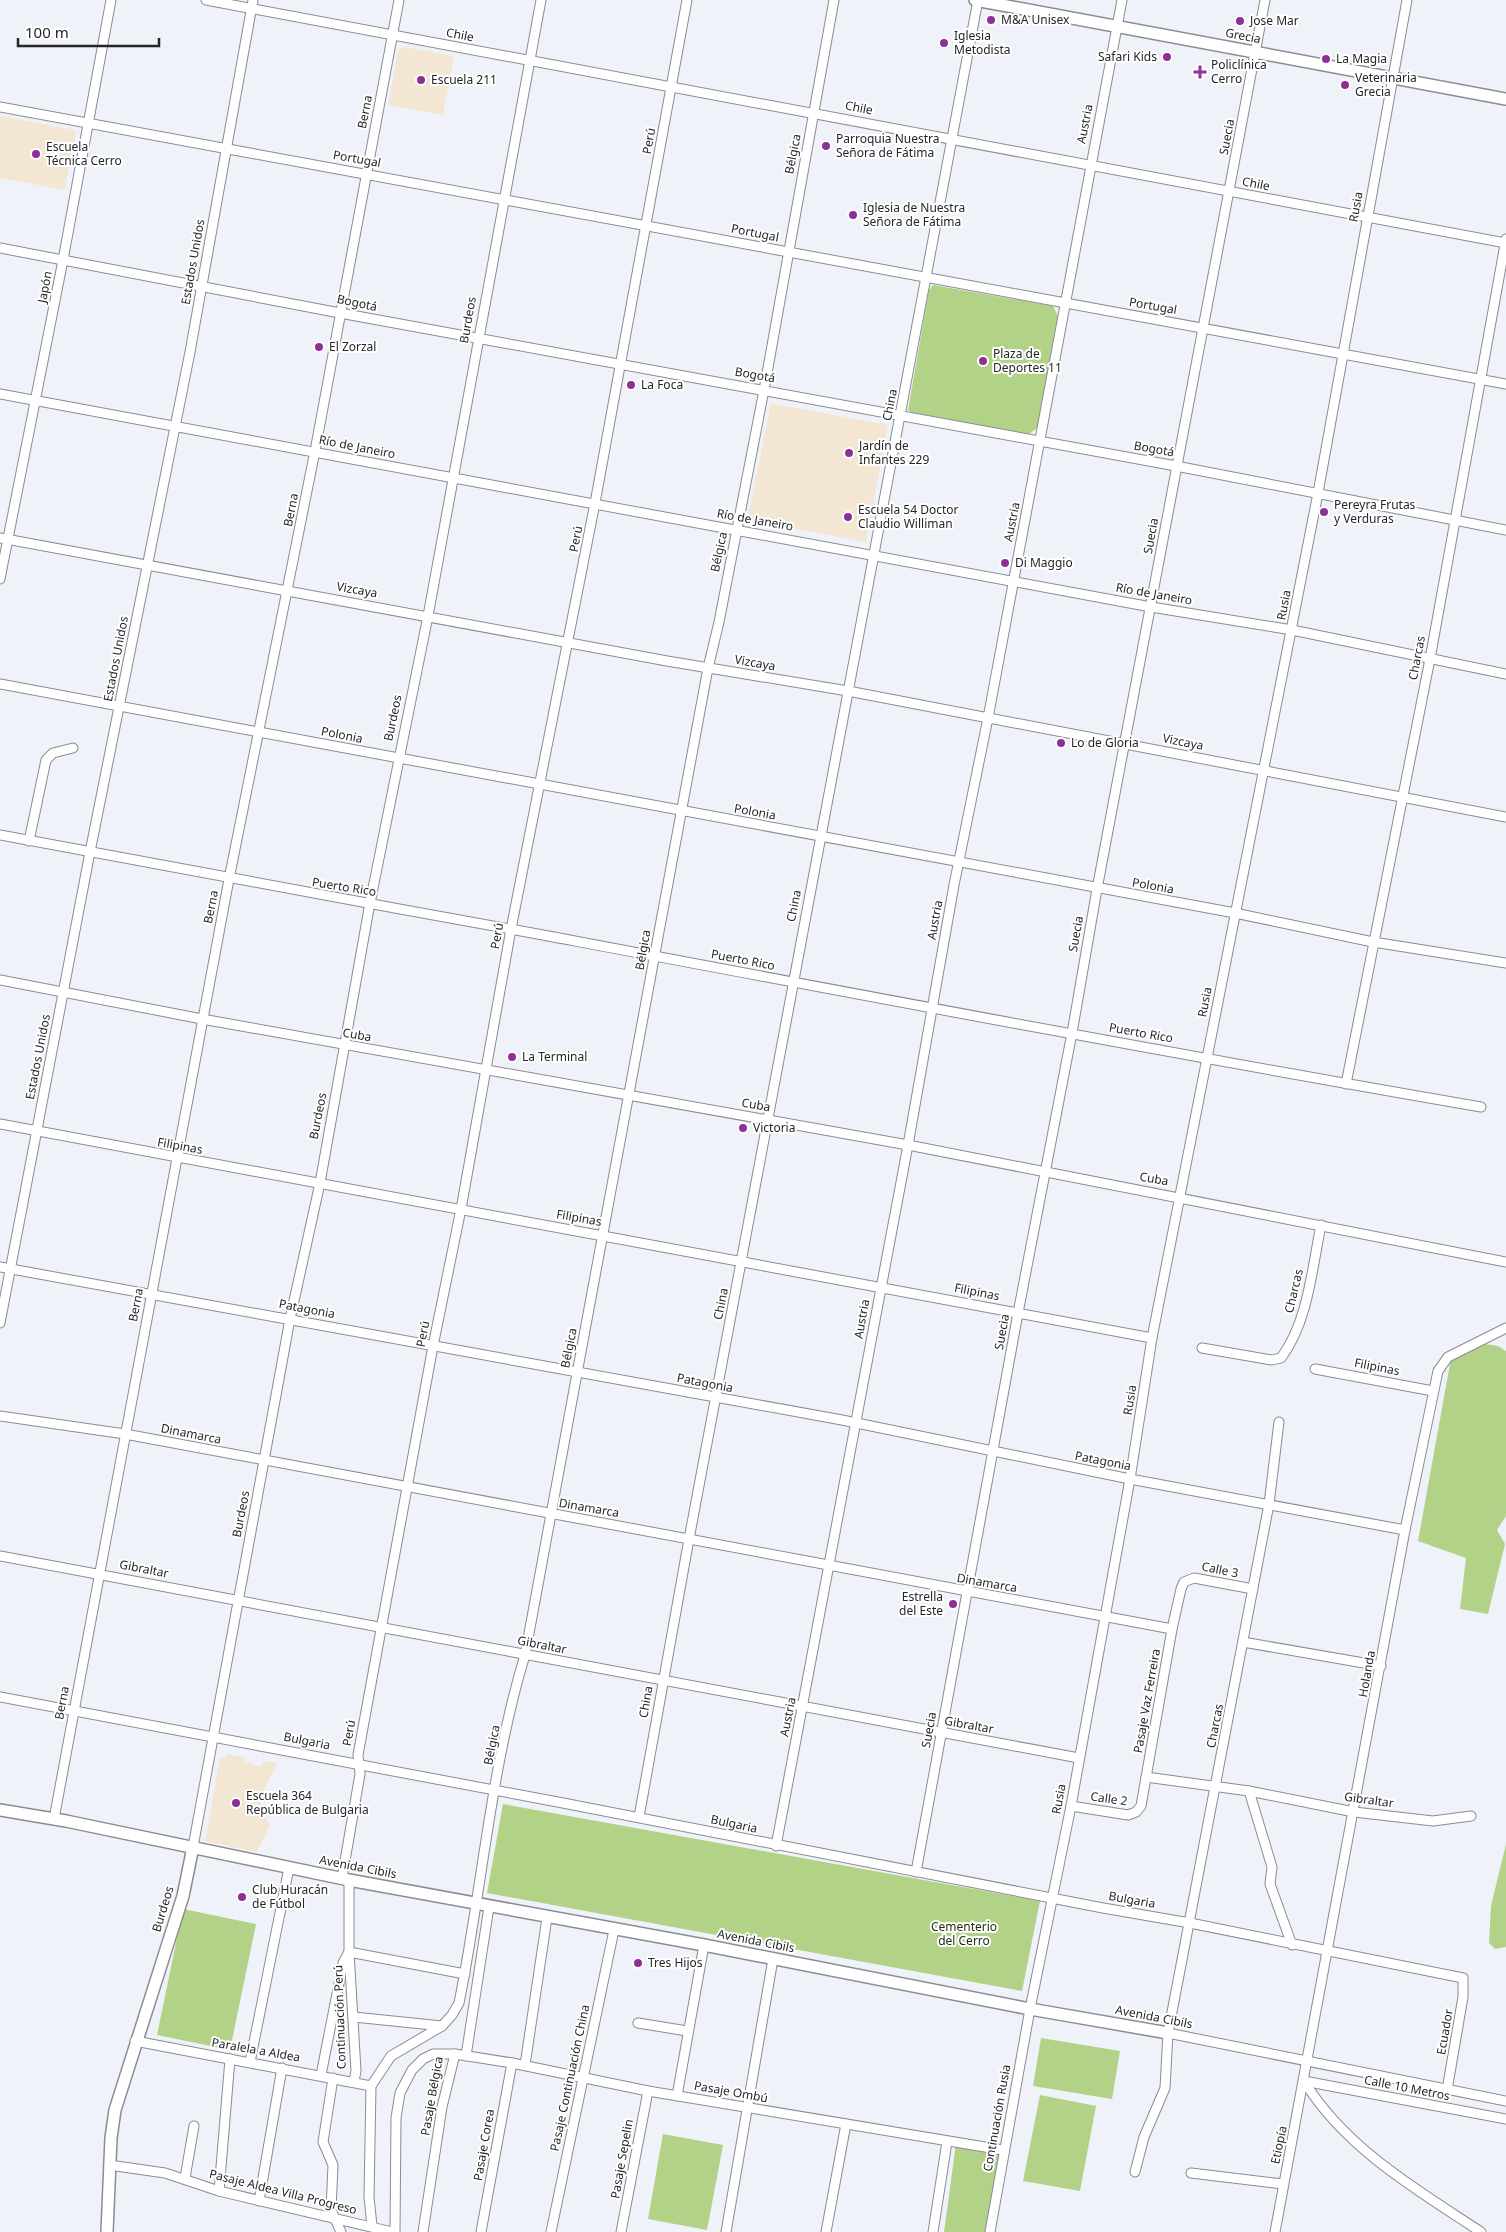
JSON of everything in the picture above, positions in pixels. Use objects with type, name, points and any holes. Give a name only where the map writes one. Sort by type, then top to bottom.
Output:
[{"type":"street","name":"Japón","points":[[0,579],[4,538],[36,400],[111,0]]},
{"type":"street","name":"Chile","points":[[206,0],[252,4],[392,35],[814,112],[1367,217],[1506,241]]},
{"type":"street","name":"Berna","points":[[54,1819],[202,1019],[258,732],[316,451],[398,0]]},
{"type":"street","name":"Burdeos","points":[[107,2232],[109,2164],[115,2110],[135,2041],[183,1896],[194,1847],[290,1319],[320,1183],[370,903],[428,616],[541,0]]},
{"type":"street","name":"Perú","points":[[346,1879],[360,1774],[358,1755],[381,1628],[433,1346],[461,1209],[511,929],[595,503],[687,0]]},
{"type":"street","name":"Bélgica","points":[[475,1904],[516,1683],[525,1655],[708,668],[719,622],[764,390],[834,0]]},
{"type":"street","name":"Grecia","points":[[977,0],[1506,99]]},
{"type":"street","name":"China","points":[[639,1817],[689,1539],[977,0]]},
{"type":"street","name":"Austria","points":[[776,1846],[1122,0]]},
{"type":"street","name":"Suecia","points":[[916,1872],[1124,743],[1152,607],[1176,466],[1265,0]]},
{"type":"street","name":"Rusia","points":[[1030,2009],[1071,1806],[1130,1479],[1152,1338],[1292,630],[1407,0]]},
{"type":"street","name":"Estados Unidos","points":[[0,1322],[90,852],[149,565],[252,4]]},
{"type":"street","name":"Portugal","points":[[0,107],[1506,384]]},
{"type":"street","name":"Charcas","points":[[1346,1084],[1430,659],[1506,241]]},
{"type":"street","name":"Bogotá","points":[[0,248],[340,313],[1176,466],[1506,530]]},
{"type":"street","name":"Río de Janeiro","points":[[0,394],[874,554],[1152,607],[1292,630],[1506,674]]},
{"type":"street","name":"Vizcaya","points":[[4,538],[708,668],[848,691],[1506,817]]},
{"type":"street","name":"Polonia","points":[[0,684],[539,783],[959,864],[1235,913],[1373,942],[1506,963]]},
{"type":"street","points":[[29,840],[46,760],[53,753],[73,748]]},
{"type":"street","name":"Puerto Rico","points":[[0,835],[793,983],[1481,1107]]},
{"type":"street","name":"Cuba","points":[[0,980],[627,1097],[908,1145],[1506,1262]]},
{"type":"street","name":"Filipinas","points":[[0,1124],[1152,1338]]},
{"type":"street","name":"Charcas","points":[[1202,1348],[1272,1360],[1280,1358],[1289,1347],[1302,1313],[1321,1225]]},
{"type":"street","name":"Patagonia","points":[[0,1266],[856,1423],[1130,1479],[1405,1530]]},
{"type":"street","name":"Holanda","points":[[1307,2063],[1405,1530],[1438,1371],[1448,1357],[1506,1328]]},
{"type":"street","name":"Filipinas","points":[[1315,1369],[1434,1391]]},
{"type":"street","name":"Dinamarca","points":[[0,1416],[124,1434],[1172,1629]]},
{"type":"street","name":"Charcas","points":[[1135,2172],[1144,2137],[1165,2088],[1168,2033],[1269,1504],[1279,1422]]},
{"type":"street","name":"Gibraltar","points":[[0,1556],[239,1599],[381,1628],[1079,1758]]},
{"type":"street","name":"Calle 3","points":[[1184,1582],[1194,1578],[1252,1589]]},
{"type":"street","name":"Pasaje Vaz Ferreira","points":[[1146,1777],[1172,1629],[1184,1582]]},
{"type":"street","points":[[1243,1642],[1381,1666]]},
{"type":"street","name":"Bulgaria","points":[[0,1697],[639,1817],[776,1846],[1190,1923],[1463,1978]]},
{"type":"street","name":"Gibraltar","points":[[1146,1777],[1249,1791],[1354,1812],[1433,1821],[1472,1816]]},
{"type":"street","name":"Calle 2","points":[[1071,1806],[1128,1815],[1133,1814],[1140,1806],[1146,1777]]},
{"type":"street","points":[[1249,1791],[1272,1867],[1270,1884],[1292,1945]]},
{"type":"street","name":"Avenida Cibils","points":[[0,1810],[54,1819],[489,1907],[704,1945],[1030,2009],[1168,2033],[1307,2063],[1506,2102]]},
{"type":"street","points":[[250,2062],[289,1868]]},
{"type":"street","name":"Continuación Perú","points":[[346,1879],[354,2018],[356,2071],[354,2081]]},
{"type":"street","points":[[372,2226],[368,2196],[372,2086],[391,2056],[442,2026],[452,2015],[459,2003],[475,1904]]},
{"type":"street","points":[[466,2056],[489,1907]]},
{"type":"street","points":[[525,2065],[547,1918]]},
{"type":"street","name":"Pasaje Continuación China","points":[[551,2232],[614,1930]]},
{"type":"street","points":[[677,2096],[687,2031],[704,1945]]},
{"type":"street","points":[[350,1952],[465,1974]]},
{"type":"street","name":"Continuación Perú","points":[[321,2075],[343,1963],[350,1952]]},
{"type":"street","points":[[726,2232],[774,1959]]},
{"type":"street","name":"Ecuador","points":[[1447,2090],[1463,1997],[1463,1978]]},
{"type":"street","name":"Continuación Rusia","points":[[990,2232],[1003,2150],[1030,2009]]},
{"type":"street","points":[[354,2018],[442,2026]]},
{"type":"street","points":[[638,2023],[687,2031]]},
{"type":"street","name":"Paralela a Aldea","points":[[135,2041],[354,2081],[372,2086]]},
{"type":"street","name":"Pasaje Bélgica","points":[[393,2232],[396,2118],[400,2093],[412,2070],[423,2059],[433,2054],[454,2054],[442,2107],[423,2232]]},
{"type":"street","name":"Pasaje Ombú","points":[[454,2054],[583,2076],[648,2091],[1003,2150]]},
{"type":"street","points":[[220,2191],[230,2059]]},
{"type":"street","name":"Pasaje Corea","points":[[480,2232],[512,2063]]},
{"type":"street","name":"Etiopía","points":[[1275,2232],[1307,2063]]},
{"type":"street","points":[[259,2201],[282,2068]]},
{"type":"street","name":"Continuación Perú","points":[[332,2217],[334,2165],[322,2142],[333,2078]]},
{"type":"street","points":[[1304,2081],[1324,2111],[1355,2142],[1387,2168],[1481,2232]]},
{"type":"street","name":"Calle 10 Metros","points":[[1304,2081],[1506,2119]]},
{"type":"street","name":"Pasaje Sepelin","points":[[622,2232],[648,2091]]},
{"type":"street","points":[[826,2232],[846,2124]]},
{"type":"street","points":[[185,2178],[194,2126]]},
{"type":"street","points":[[933,2232],[947,2142]]},
{"type":"street","name":"Pasaje Aldea Villa Progreso","points":[[109,2164],[185,2178],[220,2191],[393,2232]]},
{"type":"street","points":[[1191,2173],[1283,2184]]},
{"type":"street","points":[[332,2217],[341,2232]]},
{"type":"shaded area","name":"Escuela 211","points":[[404,47],[454,56],[443,115],[388,105],[398,51]]},
{"type":"shaded area","name":"Escuela Técnica Cerro","points":[[0,116],[76,130],[65,190],[0,178]]},
{"type":"shaded area","points":[[771,403],[888,425],[866,542],[752,521],[748,516]]},
{"type":"shaded area","name":"Escuela 364 República de Bulgaria","points":[[226,1754],[245,1757],[245,1761],[260,1767],[265,1761],[277,1763],[259,1800],[263,1807],[259,1810],[270,1824],[257,1852],[205,1841],[220,1757],[225,1758]]},
{"type":"green space","name":"Plaza de Deportes 11","points":[[933,285],[1053,306],[1058,316],[1037,428],[1028,435],[912,413],[908,410],[929,290]]},
{"type":"green space","points":[[1485,1344],[1498,1346],[1506,1351],[1506,1516],[1497,1530],[1505,1544],[1488,1614],[1460,1609],[1466,1558],[1418,1541],[1452,1353]]},
{"type":"green space","name":"Cementerio del Cerro","points":[[503,1804],[1040,1901],[1022,1991],[487,1893]]},
{"type":"green space","points":[[1506,1844],[1506,1947],[1495,1949],[1489,1943],[1491,1906]]},
{"type":"green space","points":[[183,1909],[256,1924],[230,2050],[157,2035]]},
{"type":"green space","points":[[1041,2038],[1120,2051],[1112,2099],[1033,2086]]},
{"type":"green space","points":[[1040,2095],[1096,2106],[1080,2191],[1023,2181]]},
{"type":"green space","points":[[663,2134],[723,2145],[707,2230],[648,2219]]},
{"type":"green space","points":[[956,2143],[1000,2151],[985,2232],[944,2232]]},
{"type":"place","name":"M&A Unisex","points":[[991,20]]},
{"type":"place","name":"Jose Mar","points":[[1240,21]]},
{"type":"place","name":"Iglesia Metodista","points":[[944,43]]},
{"type":"place","name":"Safari Kids","points":[[1167,57]]},
{"type":"place","name":"La Magia","points":[[1326,59]]},
{"type":"place","name":"Policlínica Cerro","points":[[1200,72]]},
{"type":"place","name":"Escuela 211","points":[[421,80]]},
{"type":"place","name":"Veterinaria Grecia","points":[[1345,85]]},
{"type":"place","name":"Parroquia Nuestra Señora de Fátima","points":[[826,146]]},
{"type":"place","name":"Escuela Técnica Cerro","points":[[36,154]]},
{"type":"place","name":"Iglesia de Nuestra Señora de Fátima","points":[[853,215]]},
{"type":"place","name":"El Zorzal","points":[[319,347]]},
{"type":"place","name":"Plaza de Deportes 11","points":[[983,361]]},
{"type":"place","name":"La Foca","points":[[631,385]]},
{"type":"place","name":"Jardín de Infantes 229","points":[[849,453]]},
{"type":"place","name":"Pereyra Frutas y Verduras","points":[[1324,512]]},
{"type":"place","name":"Escuela 54 Doctor Claudio Williman","points":[[848,517]]},
{"type":"place","name":"Di Maggio","points":[[1005,563]]},
{"type":"place","name":"Lo de Gloria","points":[[1061,743]]},
{"type":"place","name":"La Terminal","points":[[512,1057]]},
{"type":"place","name":"Victoria","points":[[743,1128]]},
{"type":"place","name":"Estrella del Este","points":[[953,1604]]},
{"type":"place","name":"Escuela 364 República de Bulgaria","points":[[236,1803]]},
{"type":"place","name":"Club Huracán de Fútbol","points":[[242,1897]]},
{"type":"place","name":"Tres Hijos","points":[[638,1963]]}]
